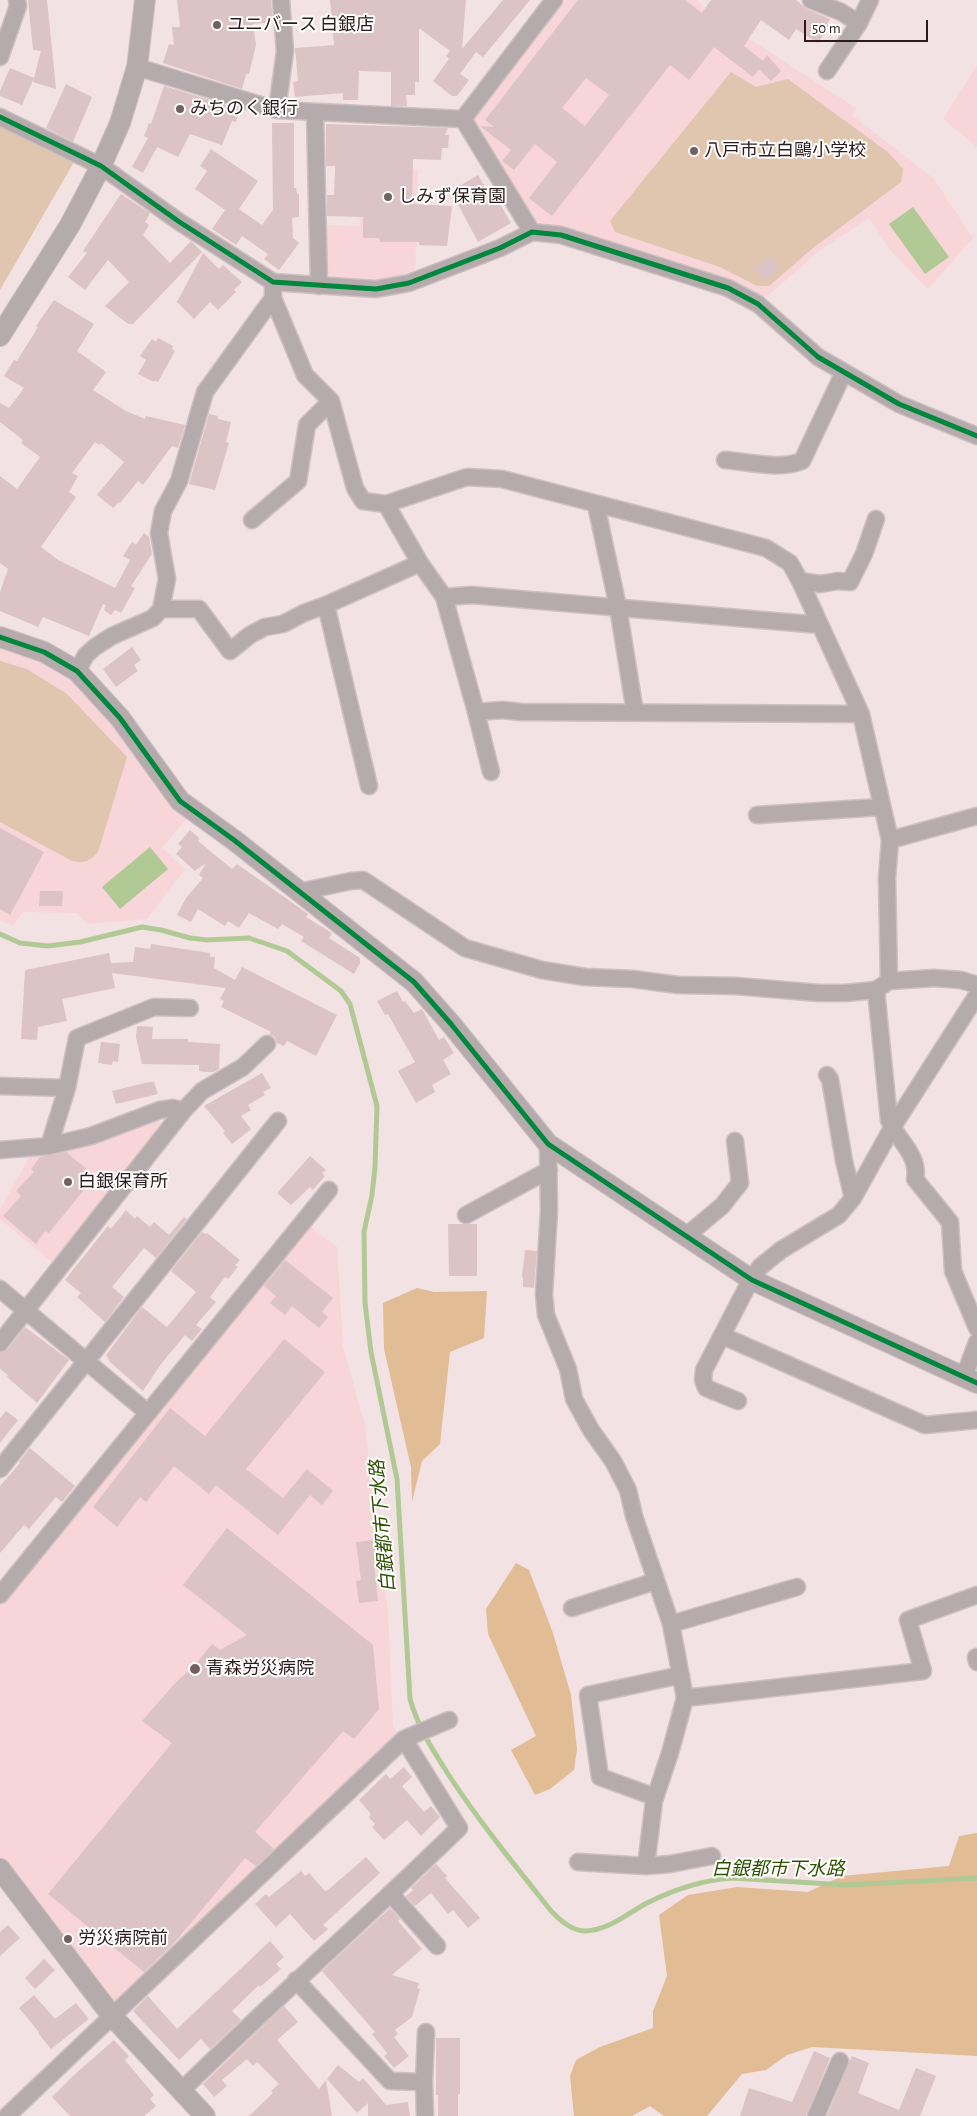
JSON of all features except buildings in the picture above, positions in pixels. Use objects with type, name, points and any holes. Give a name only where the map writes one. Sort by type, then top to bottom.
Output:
[{"type":"street","points":[[0,57],[18,6],[17,0]]},
{"type":"street","points":[[0,336],[70,225],[101,166],[120,123],[137,67],[145,0]]},
{"type":"street","points":[[277,110],[285,52],[281,0]]},
{"type":"street","points":[[463,119],[554,0]]},
{"type":"street","points":[[811,0],[841,12],[859,23]]},
{"type":"street","points":[[827,71],[859,23],[870,0]]},
{"type":"street","points":[[137,67],[277,110],[463,119]]},
{"type":"street","points":[[315,113],[319,286]]},
{"type":"street","points":[[0,117],[101,166],[178,222],[273,282],[376,289],[409,283],[500,248],[532,232],[561,235],[728,288],[758,304],[818,357],[899,404],[977,436]]},
{"type":"street","points":[[463,119],[532,232]]},
{"type":"street","points":[[273,282],[273,298],[305,375],[331,401],[355,488],[363,501],[386,504],[467,476],[502,479],[766,548],[790,563],[861,714],[890,840],[882,986],[889,1120],[892,1128],[908,1147],[916,1172],[915,1179],[950,1222],[953,1270],[977,1328]]},
{"type":"street","points":[[77,671],[86,655],[95,647],[112,636],[154,618],[161,609],[167,579],[159,533],[164,511],[179,481],[205,392],[273,298]]},
{"type":"street","points":[[725,460],[773,465],[792,465],[802,461],[844,372]]},
{"type":"street","points":[[252,520],[298,481],[307,425],[331,401]]},
{"type":"street","points":[[386,504],[420,563],[444,597],[491,772]]},
{"type":"street","points":[[596,505],[618,607],[635,712]]},
{"type":"street","points":[[800,581],[820,584],[838,581],[850,582],[864,554],[876,520]]},
{"type":"street","points":[[161,609],[199,609],[230,651],[250,635],[265,627],[284,624],[304,613],[420,563]]},
{"type":"street","points":[[444,597],[472,596],[820,625]]},
{"type":"street","points":[[326,605],[369,786]]},
{"type":"street","points":[[0,638],[44,652],[77,671],[120,718],[180,801],[234,840],[414,982],[451,1024],[548,1144],[752,1280],[971,1380],[977,1342]]},
{"type":"street","points":[[476,712],[503,710],[521,712],[861,714]]},
{"type":"street","points":[[757,815],[881,807]]},
{"type":"street","points":[[890,840],[977,816]]},
{"type":"street","points":[[299,892],[363,880],[465,948],[550,972],[584,977],[633,979],[678,985],[736,986],[819,993],[845,993],[934,978],[960,980],[977,985]]},
{"type":"street","points":[[738,1401],[706,1388],[703,1380],[704,1370],[747,1287],[760,1267],[781,1250],[839,1215],[853,1198],[892,1128],[977,995]]},
{"type":"street","points":[[49,1146],[67,1088],[77,1038],[154,1007],[190,1008]]},
{"type":"street","points":[[0,1343],[183,1111],[202,1092],[243,1067],[267,1044]]},
{"type":"street","points":[[827,1075],[830,1079],[844,1161],[853,1198]]},
{"type":"street","points":[[0,1086],[67,1088]]},
{"type":"street","points":[[0,1150],[49,1146],[91,1136],[160,1110],[173,1108],[183,1111]]},
{"type":"street","points":[[0,1469],[278,1121]]},
{"type":"street","points":[[686,1236],[722,1206],[740,1183],[735,1141]]},
{"type":"street","points":[[548,1144],[549,1211],[544,1294],[546,1315],[568,1369],[574,1399],[591,1430],[613,1461],[628,1490],[634,1516],[671,1624],[685,1698],[670,1753],[655,1797],[646,1866]]},
{"type":"street","points":[[466,1215],[549,1170]]},
{"type":"street","points":[[0,1595],[329,1190]]},
{"type":"street","points":[[0,1289],[148,1413]]},
{"type":"street","points":[[723,1336],[925,1425],[977,1420]]},
{"type":"street","points":[[572,1608],[656,1581]]},
{"type":"street","points":[[671,1624],[797,1587]]},
{"type":"street","points":[[685,1698],[923,1671],[908,1620],[977,1595]]},
{"type":"street","points":[[655,1797],[600,1777],[588,1695],[681,1675]]},
{"type":"street","points":[[7,2116],[404,1739],[449,1720]]},
{"type":"street","points":[[182,2090],[296,1980],[391,1894],[459,1828],[404,1739]]},
{"type":"street","points":[[578,1862],[646,1866],[670,1864],[712,1856]]},
{"type":"street","points":[[0,1869],[112,2016],[206,2116]]},
{"type":"street","points":[[391,1894],[437,1946]]},
{"type":"street","points":[[296,1980],[390,2081],[424,2082]]},
{"type":"street","points":[[425,2116],[426,2032]]},
{"type":"street","points":[[816,2116],[840,2061]]},
{"type":"shaded area","name":"八戸市立白鷗小学校","points":[[562,0],[696,0],[726,24],[856,108],[852,115],[934,179],[973,238],[928,289],[891,251],[869,218],[820,250],[770,294],[759,298],[533,220],[473,122],[474,117]]},
{"type":"shaded area","points":[[977,65],[977,147],[943,119]]},
{"type":"shaded area","points":[[731,72],[756,87],[788,79],[889,153],[903,169],[901,182],[813,248],[769,286],[757,286],[720,267],[615,232],[610,221]]},
{"type":"shaded area","points":[[0,125],[74,162],[0,290]]},
{"type":"shaded area","name":"しみず保育園","points":[[358,168],[418,170],[415,270],[395,277],[379,279],[331,276],[325,271],[325,225],[360,226]]},
{"type":"shaded area","points":[[913,207],[949,257],[925,274],[889,224]]},
{"type":"shaded area","points":[[0,643],[42,659],[78,682],[189,815],[162,848],[185,869],[147,919],[87,924],[77,913],[23,912],[13,926],[0,920]]},
{"type":"shaded area","points":[[0,661],[27,669],[67,694],[127,757],[98,852],[86,861],[72,861],[0,822]]},
{"type":"shaded area","points":[[150,847],[168,869],[120,909],[102,887]]},
{"type":"shaded area","name":"白銀保育所","points":[[155,1118],[166,1126],[54,1264],[0,1219],[0,1210],[31,1154]]},
{"type":"shaded area","name":"青森労災病院","points":[[303,1221],[337,1247],[343,1346],[365,1426],[388,1612],[393,1726],[404,1739],[112,2016],[0,1869],[0,1595]]},
{"type":"shaded area","points":[[417,1288],[434,1292],[487,1291],[484,1338],[450,1352],[440,1444],[422,1461],[412,1502],[411,1467],[384,1349],[383,1303]]},
{"type":"shaded area","points":[[516,1563],[529,1570],[553,1633],[571,1695],[577,1749],[574,1770],[550,1789],[535,1795],[511,1750],[536,1736],[488,1634],[486,1609]]},
{"type":"shaded area","points":[[977,1833],[977,2056],[812,2047],[787,2055],[766,2070],[742,2074],[707,2116],[664,2116],[650,2106],[632,2116],[574,2116],[570,2076],[576,2060],[600,2047],[653,2028],[653,2011],[667,1976],[659,1915],[688,1895],[737,1887],[808,1892],[842,1876],[949,1866],[959,1836]]},
{"type":"waterway","name":"白銀都市下水路","points":[[0,934],[20,943],[48,946],[80,942],[142,927],[207,940],[249,938],[287,951],[341,991],[350,1004],[377,1106],[375,1167],[372,1195],[364,1232],[365,1303],[371,1352],[397,1479],[410,1699],[422,1730],[450,1777],[474,1812],[555,1915],[575,1929],[593,1930],[609,1925],[667,1894],[699,1883],[732,1878],[846,1885],[977,1878]]},
{"type":"cycle path","points":[[0,117],[101,166],[178,221],[273,282],[376,289],[409,283],[500,248],[532,232],[561,235],[728,288],[758,304],[818,357],[899,404],[977,436]]},
{"type":"cycle path","points":[[0,637],[44,652],[77,671],[120,718],[180,801],[234,840],[414,982],[451,1024],[548,1144],[752,1280],[977,1383]]},
{"type":"place","name":"ユニバース 白銀店","points":[[217,25]]},
{"type":"place","name":"みちのく銀行","points":[[180,109]]},
{"type":"place","name":"八戸市立白鷗小学校","points":[[694,151]]},
{"type":"place","name":"しみず保育園","points":[[388,197]]},
{"type":"place","name":"白銀保育所","points":[[68,1182]]},
{"type":"place","name":"青森労災病院","points":[[195,1669]]},
{"type":"place","name":"労災病院前","points":[[68,1939]]}]
